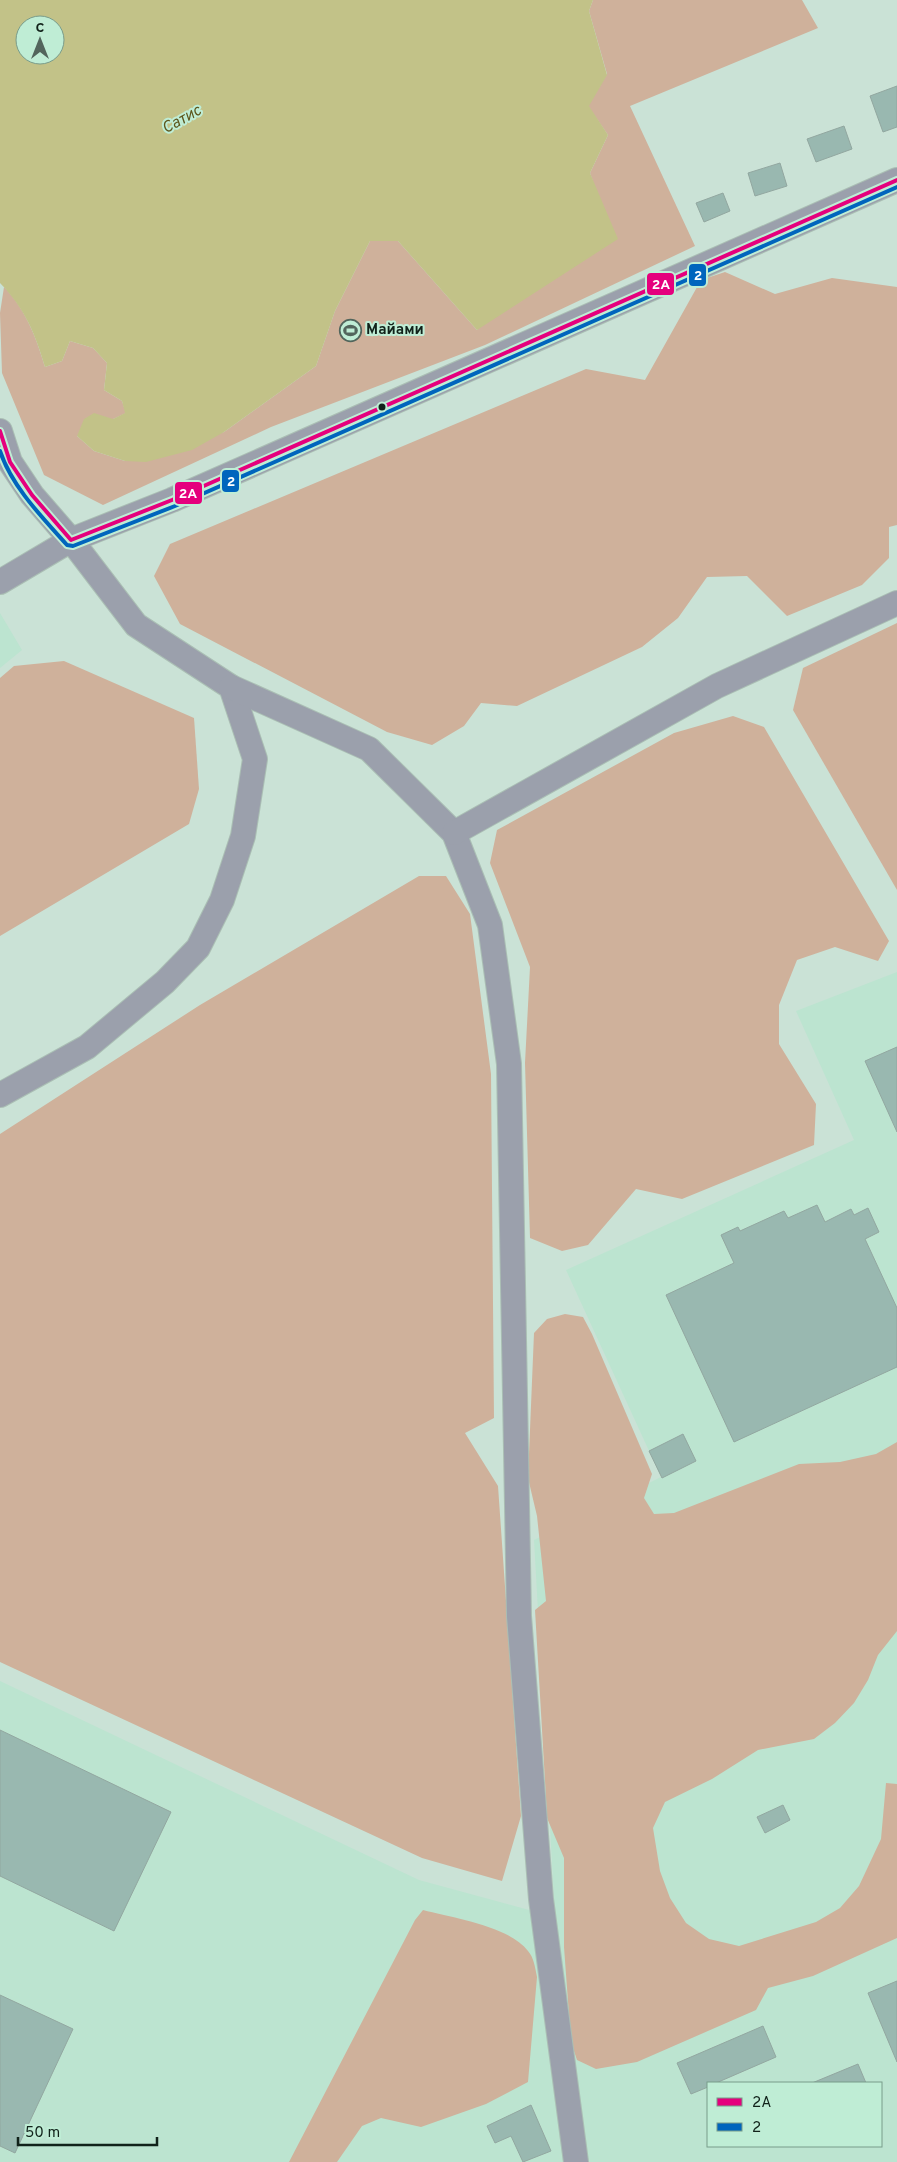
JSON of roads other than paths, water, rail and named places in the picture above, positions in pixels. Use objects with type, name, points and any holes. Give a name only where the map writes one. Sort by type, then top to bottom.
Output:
[{"type":"street","points":[[0,582],[71,540],[172,500],[897,180]]},
{"type":"street","points":[[0,431],[10,462],[32,495],[71,540],[136,625],[231,686],[369,749],[454,833],[490,925],[509,1064],[519,1616],[541,1899],[576,2162]]},
{"type":"street","points":[[454,833],[717,686],[897,603]]},
{"type":"street","points":[[0,1095],[87,1047],[165,982],[198,948],[222,900],[243,836],[255,759],[231,686]]},
{"type":"water","name":"Сатис","points":[[0,0],[593,0],[589,11],[607,75],[589,106],[608,135],[590,173],[618,239],[477,330],[398,241],[370,241],[335,311],[316,366],[224,432],[192,450],[146,462],[125,461],[94,451],[77,436],[84,419],[94,413],[113,419],[125,413],[122,401],[104,390],[107,363],[93,348],[70,341],[62,361],[45,367],[28,322],[0,283]]},
{"type":"place","name":"Майами","points":[[350,330]]}]
